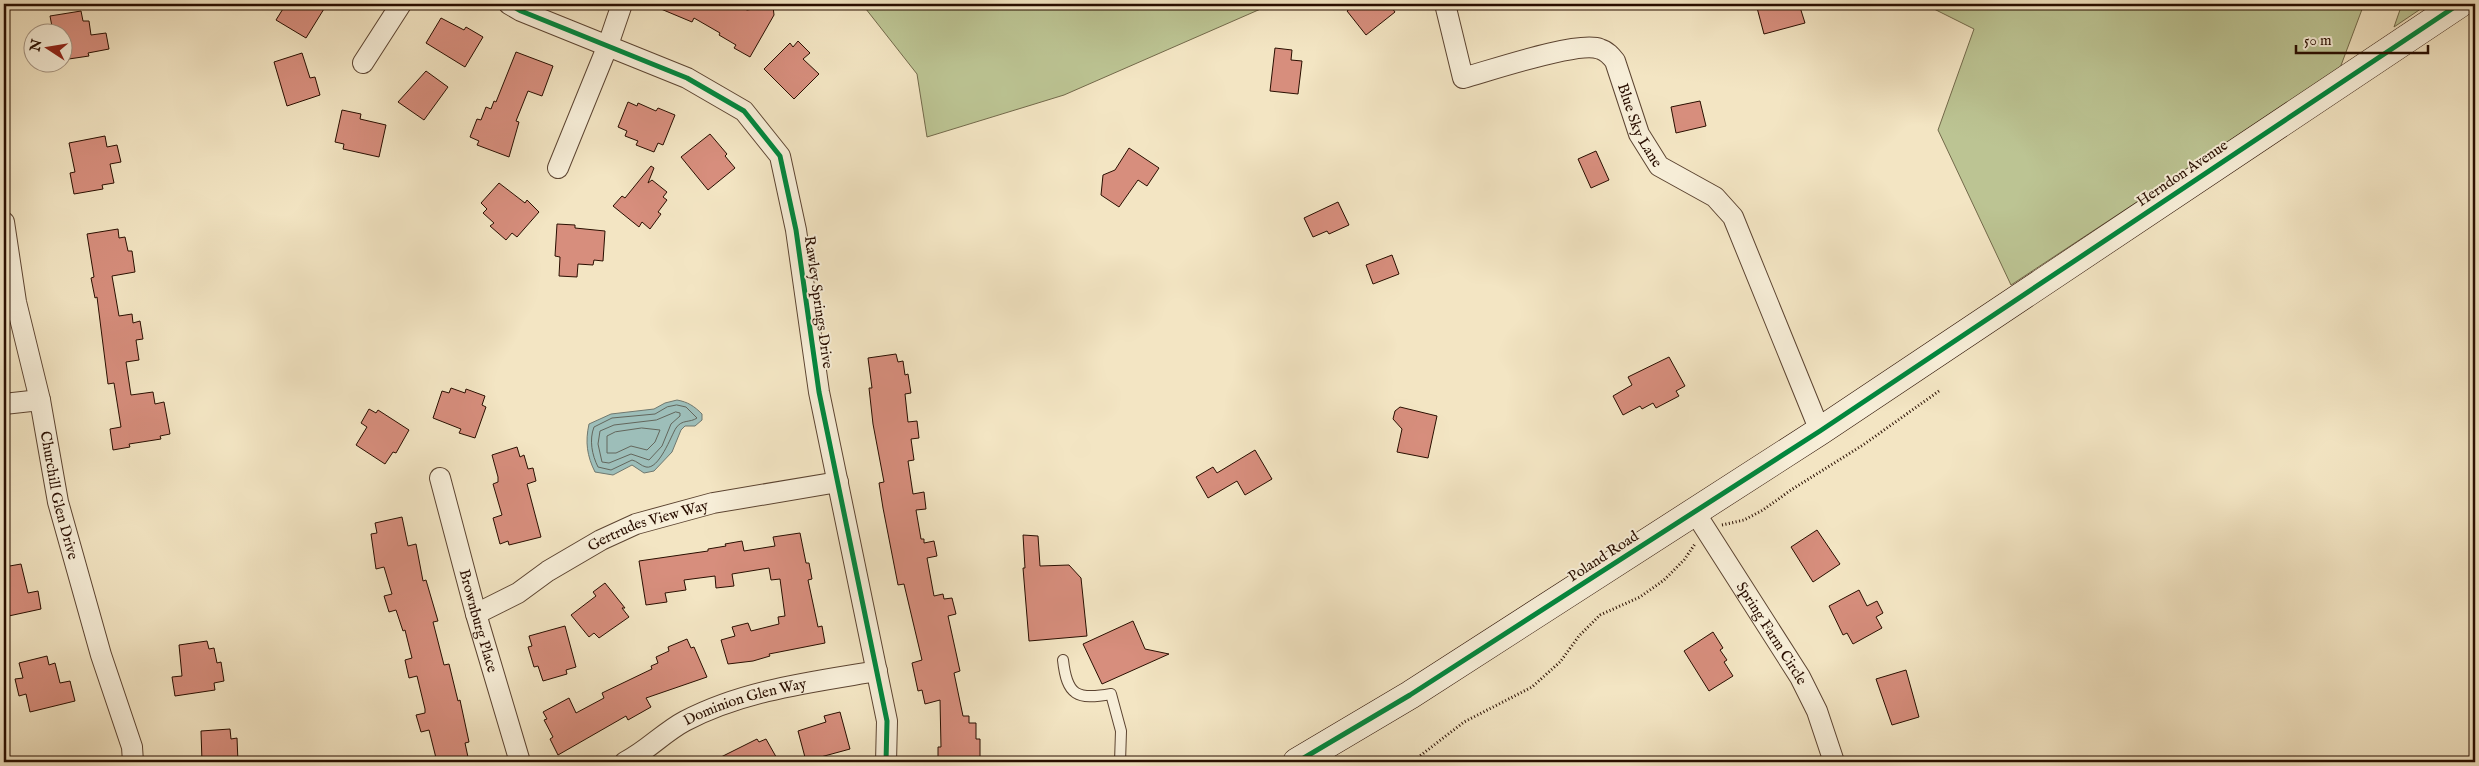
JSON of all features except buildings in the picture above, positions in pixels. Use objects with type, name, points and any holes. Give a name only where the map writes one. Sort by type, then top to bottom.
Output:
[{"type":"street","points":[[363,63],[401,4]]},
{"type":"street","name":"Rawley Springs Drive","points":[[509,4],[687,78],[744,111],[780,156],[796,230],[820,392],[887,721],[886,762]]},
{"type":"street","points":[[558,168],[608,45],[622,4]]},
{"type":"street","name":"Blue Sky Lane","points":[[1445,4],[1462,78],[1576,48],[1599,48],[1615,61],[1639,134],[1659,166],[1715,197],[1733,217],[1820,430]]},
{"type":"street","name":"Herndon Avenue","points":[[1919,363],[2459,4]]},
{"type":"street","name":"Churchill Glen Drive","points":[[4,222],[16,302],[40,400],[58,502],[101,655],[132,747],[133,762]]},
{"type":"street","name":"Poland Road","points":[[1297,762],[1410,695],[1820,430],[1919,363]]},
{"type":"street","points":[[4,404],[40,400]]},
{"type":"street","name":"Brownburg Place","points":[[440,478],[476,614],[520,762]]},
{"type":"street","name":"Gertrudes View Way","points":[[476,614],[518,592],[548,571],[601,540],[636,524],[713,503],[838,482]]},
{"type":"street","name":"Spring Farm Circle","points":[[1694,511],[1800,677],[1817,711],[1834,762]]},
{"type":"street","name":"Dominion Glen Way","points":[[626,762],[684,721],[766,690],[877,671]]},
{"type":"lane","points":[[1063,660],[1065,679],[1073,693],[1088,698],[1111,694],[1121,731],[1120,762]]},
{"type":"path","points":[[1412,762],[1464,722],[1532,687],[1560,662],[1579,636],[1600,615],[1640,597],[1664,580],[1684,560],[1693,546],[1726,522],[1744,520],[1763,510],[1791,490],[1863,445],[1939,391]]},
{"type":"green space","points":[[862,4],[1272,4],[1064,95],[927,137],[917,74]]},
{"type":"green space","points":[[1924,4],[2364,4],[2340,68],[2011,285],[1938,130],[1974,29]]},
{"type":"green space","points":[[2402,4],[2428,4],[2394,27]]},
{"type":"water","points":[[677,400],[688,403],[696,409],[702,414],[702,420],[695,426],[685,426],[681,430],[672,452],[654,471],[644,473],[632,465],[613,475],[595,472],[588,449],[589,424],[611,414],[654,409],[665,403]]},
{"type":"cycle path","points":[[509,4],[521,11],[687,78],[744,111],[780,156],[796,230],[819,392],[887,721],[886,762]]},
{"type":"cycle path","points":[[1297,762],[1410,695],[1820,431],[2459,4]]}]
